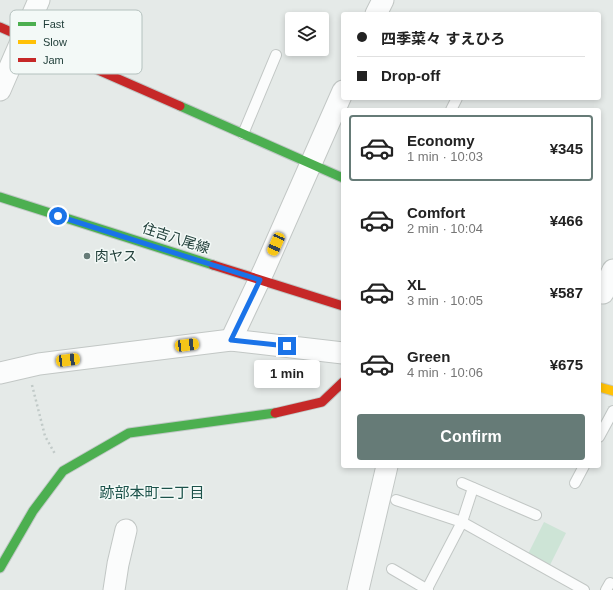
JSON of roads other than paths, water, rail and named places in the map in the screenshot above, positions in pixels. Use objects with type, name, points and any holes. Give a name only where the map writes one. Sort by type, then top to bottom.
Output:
[{"type":"street","points":[[35,10],[39,0]]},
{"type":"street","points":[[377,12],[382,0]]},
{"type":"street","points":[[0,26],[10,31]]},
{"type":"street","points":[[0,90],[10,67]]},
{"type":"street","points":[[107,74],[341,177]]},
{"type":"street","points":[[231,340],[260,280],[341,96]]},
{"type":"street","name":"住吉八尾線","points":[[0,197],[341,305]]},
{"type":"street","points":[[604,292],[613,270]]},
{"type":"street","points":[[0,373],[39,364],[231,340],[341,353]]},
{"type":"street","points":[[0,568],[33,511],[63,471],[129,433],[284,412],[322,402],[341,384]]},
{"type":"street","points":[[601,387],[613,391]]},
{"type":"street","points":[[358,590],[387,468]]},
{"type":"street","points":[[114,590],[126,530]]},
{"type":"lane","points":[[243,134],[276,55]]},
{"type":"lane","points":[[601,433],[613,411]]},
{"type":"lane","points":[[575,483],[583,468]]},
{"type":"lane","points":[[462,483],[536,515]]},
{"type":"lane","points":[[392,569],[428,590],[462,522],[473,488]]},
{"type":"lane","points":[[396,500],[462,522],[584,590]]},
{"type":"place","name":"肉ヤス","points":[[87,256]]},
{"type":"district","name":"跡部本町二丁目","points":[[152,492]]}]
